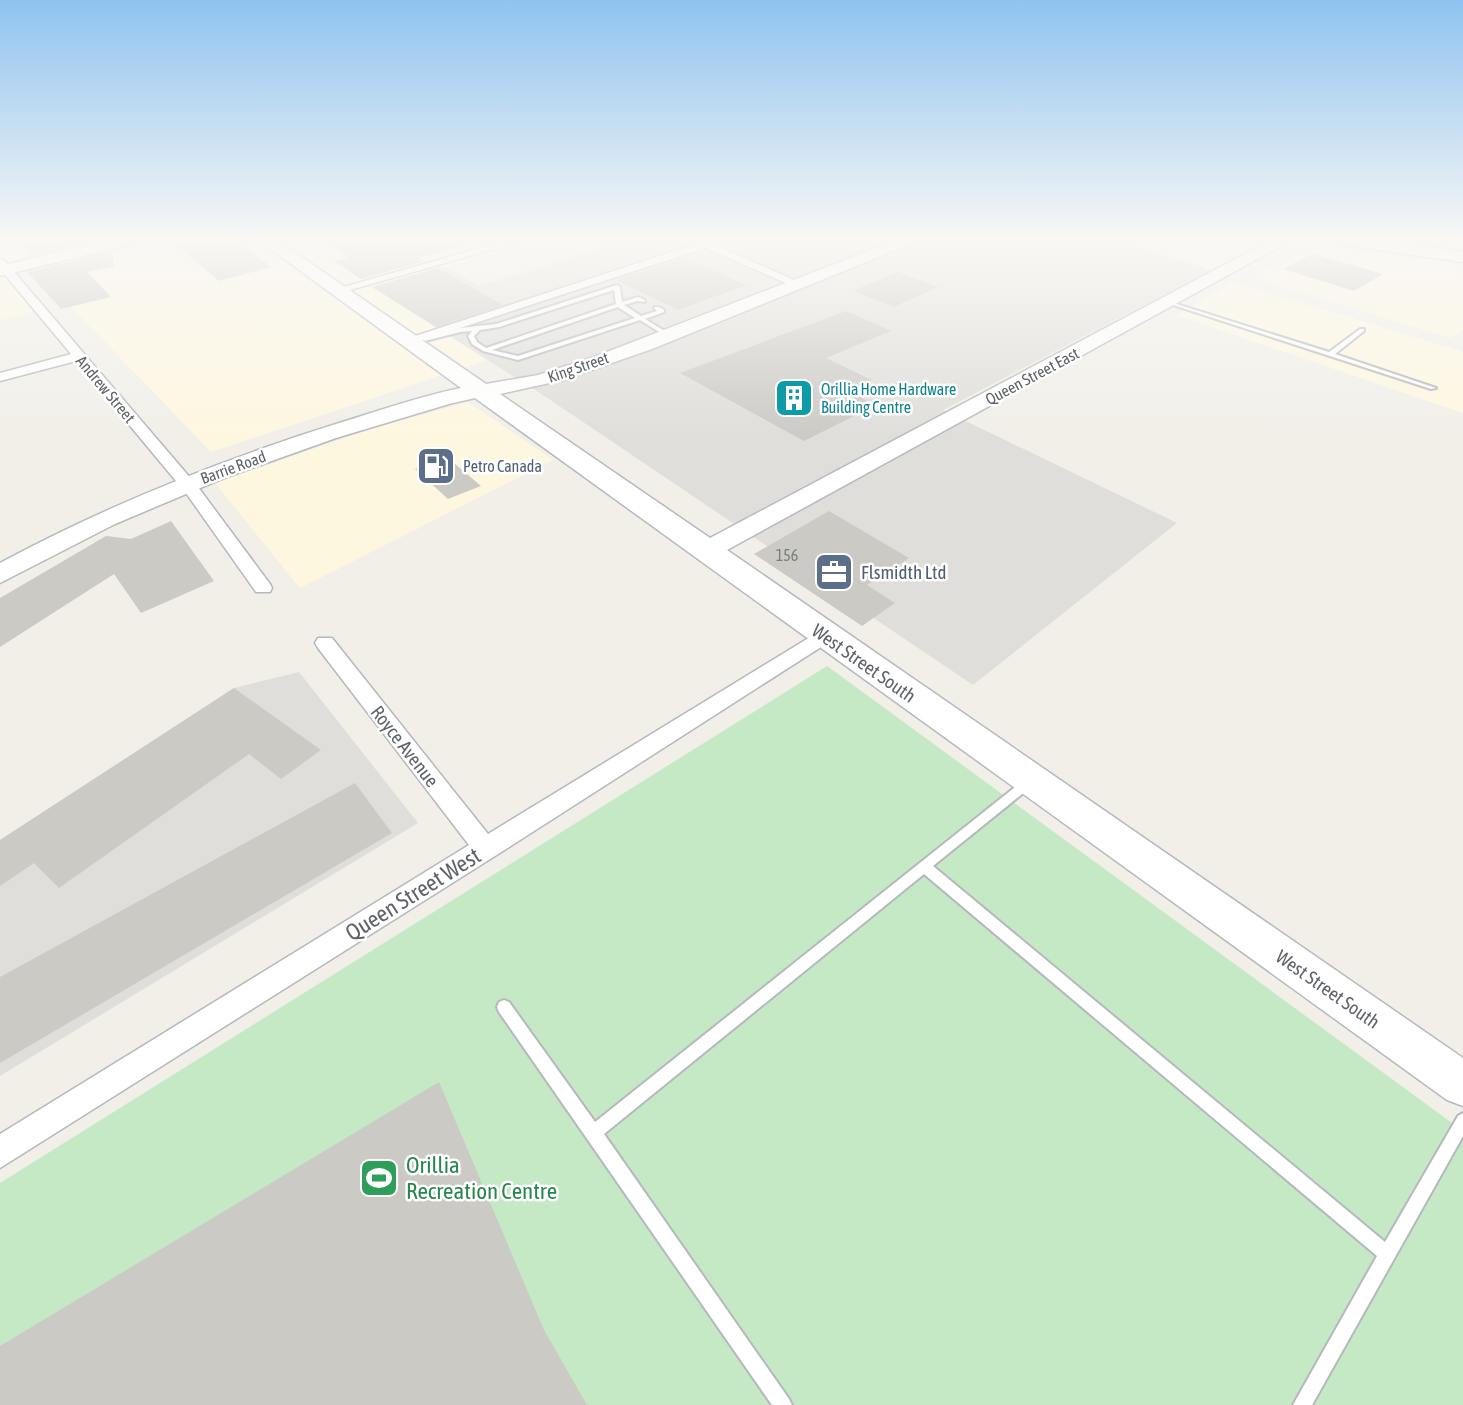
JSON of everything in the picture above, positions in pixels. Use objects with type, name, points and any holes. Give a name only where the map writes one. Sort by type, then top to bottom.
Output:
[{"type":"street","name":"Andrew Street","points":[[35,306],[187,483]]},
{"type":"street","name":"West Street South","points":[[361,306],[1463,1084]]},
{"type":"street","points":[[411,341],[472,325],[527,306]]},
{"type":"street","name":"King Street","points":[[477,390],[555,376],[740,306]]},
{"type":"street","name":"Queen Street East","points":[[705,551],[1162,306]]},
{"type":"street","points":[[0,377],[79,356]]},
{"type":"street","name":"Barrie Road","points":[[0,574],[89,527],[187,483],[345,427],[477,390]]},
{"type":"street","points":[[187,483],[263,588]]},
{"type":"street","name":"Queen Street West","points":[[0,1152],[825,635]]},
{"type":"street","name":"Royce Avenue","points":[[325,643],[486,849]]},
{"type":"lane","points":[[560,306],[497,326],[472,325],[471,336],[474,343],[485,350],[519,358],[662,312],[657,308]]},
{"type":"lane","points":[[485,350],[617,306]]},
{"type":"lane","points":[[620,306],[666,334]]},
{"type":"lane","points":[[634,306],[650,315]]},
{"type":"lane","points":[[1180,306],[1433,388]]},
{"type":"lane","points":[[1330,354],[1362,330]]},
{"type":"lane","points":[[594,1133],[1031,781]]},
{"type":"lane","points":[[924,866],[1388,1255]]},
{"type":"lane","points":[[504,1007],[783,1405]]},
{"type":"lane","points":[[1302,1405],[1463,1121]]},
{"type":"shaded area","points":[[0,306],[30,306],[35,311],[0,320]]},
{"type":"shaded area","points":[[70,306],[402,306],[487,360],[211,452]]},
{"type":"shaded area","points":[[402,306],[1143,306],[943,410],[1177,523],[973,685],[546,397]]},
{"type":"shaded area","points":[[1192,306],[1310,306],[1463,352],[1463,413],[1176,315]]},
{"type":"shaded area","points":[[1344,306],[1463,306],[1463,331],[1450,338]]},
{"type":"shaded area","points":[[468,402],[553,460],[300,588],[215,483],[367,430]]},
{"type":"shaded area","points":[[299,672],[418,823],[0,1076],[0,840],[234,688]]},
{"type":"green space","points":[[827,666],[1463,1131],[1463,1405],[0,1405],[0,1183]]},
{"type":"building","points":[[402,306],[501,306],[436,327]]},
{"type":"building","points":[[669,306],[690,306],[678,310]]},
{"type":"building","name":"Orillia Home Hardware Building Centre","points":[[846,311],[891,331],[826,358],[872,380],[848,391],[876,405],[804,441],[680,373]]},
{"type":"building","points":[[447,457],[481,486],[448,499],[415,469]]},
{"type":"building","name":"Flsmidth Ltd","points":[[829,511],[909,558],[867,585],[895,603],[862,626],[754,554]]},
{"type":"building","points":[[171,521],[214,581],[141,613],[114,574],[0,647],[0,598],[106,536],[131,539]]},
{"type":"building","points":[[234,688],[321,750],[281,779],[249,754],[59,888],[34,863],[0,886],[0,840]]},
{"type":"building","points":[[355,783],[392,833],[0,1063],[0,977]]},
{"type":"building","name":"Orillia Recreation Centre","points":[[439,1082],[544,1330],[587,1405],[0,1405],[0,1346]]},
{"type":"place","name":"Orillia Home Hardware Building Centre","points":[[794,398]]},
{"type":"place","name":"Petro Canada","points":[[436,466]]},
{"type":"place","name":"Flsmidth Ltd","points":[[834,572]]},
{"type":"place","name":"Orillia Recreation Centre","points":[[379,1178]]}]
